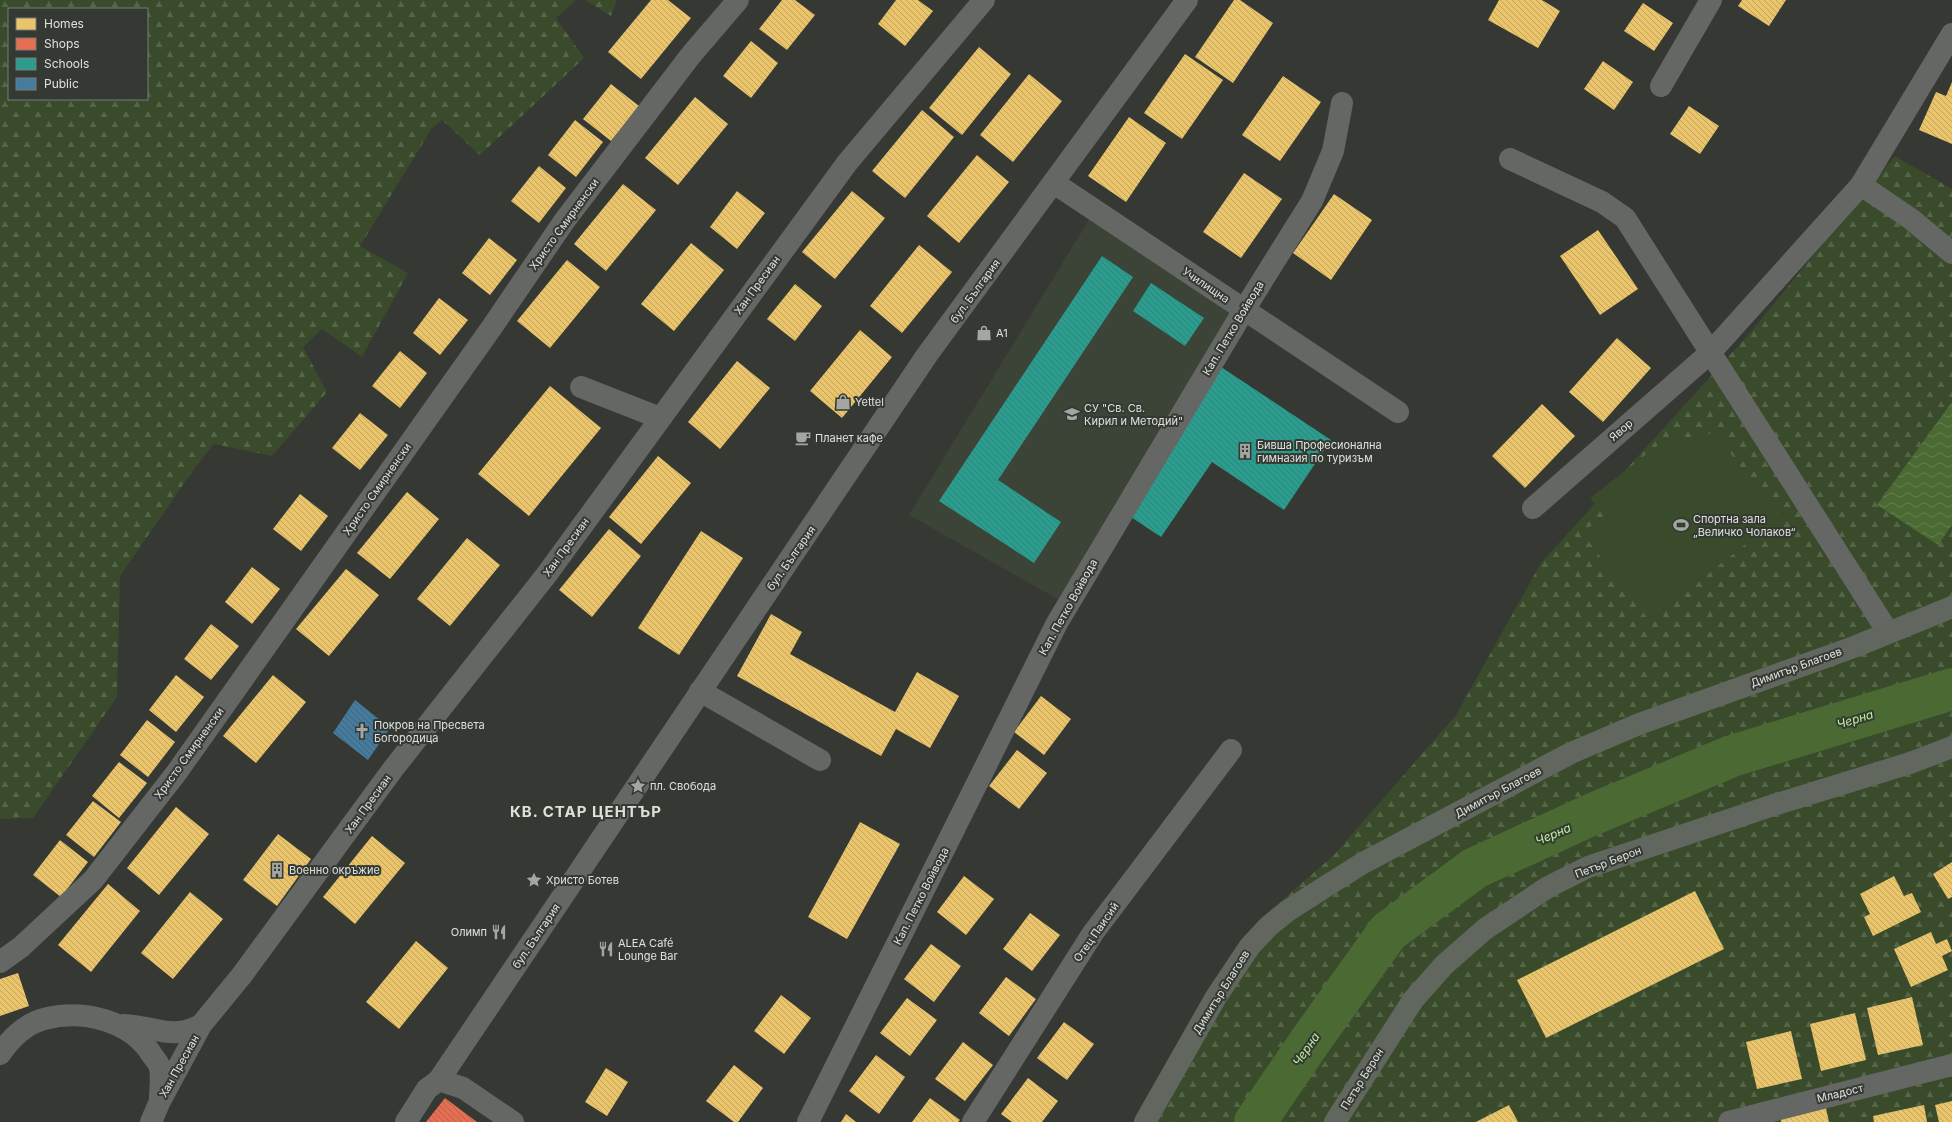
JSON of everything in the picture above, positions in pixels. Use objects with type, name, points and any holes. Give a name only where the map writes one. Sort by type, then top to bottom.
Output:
[{"type":"main road","name":"Димитър Благоев","points":[[1145,1122],[1235,967],[1250,946],[1269,926],[1290,910],[1363,863],[1571,753],[1639,724],[1854,646],[1949,604]]},
{"type":"main road","name":"Петър Берон","points":[[1335,1122],[1413,1000],[1439,970],[1485,929],[1548,887],[1588,867],[1777,804],[1910,763],[1952,747]]},
{"type":"street","name":"Христо Смирненски","points":[[0,962],[21,948],[93,880],[177,772],[492,327],[565,220],[691,55],[738,0]]},
{"type":"street","name":"Хан Пресиан","points":[[151,1122],[160,1101],[201,1025],[242,975],[393,769],[547,574],[847,163],[984,0]]},
{"type":"street","name":"бул. България","points":[[406,1122],[426,1089],[439,1080],[927,356],[1187,0]]},
{"type":"street","points":[[1662,86],[1711,0]]},
{"type":"street","name":"Явор","points":[[1533,508],[1710,353],[1861,185],[1952,34]]},
{"type":"street","name":"Кап. Петко Войвода","points":[[808,1122],[1057,623],[1244,310],[1312,201],[1333,151],[1342,103]]},
{"type":"street","points":[[1510,159],[1602,202],[1625,218],[1888,632]]},
{"type":"street","name":"Училищна","points":[[1054,183],[1398,412]]},
{"type":"street","points":[[1861,185],[1911,218],[1952,253]]},
{"type":"street","points":[[580,387],[660,418]]},
{"type":"street","points":[[700,691],[820,760]]},
{"type":"street","name":"Отец Паисий","points":[[973,1122],[1093,934],[1231,750]]},
{"type":"street","points":[[0,1054],[8,1041],[21,1030],[44,1019],[75,1015],[115,1024],[134,1025],[164,1032],[179,1033],[188,1032],[201,1025]]},
{"type":"street","points":[[115,1024],[135,1034],[146,1043],[160,1067],[160,1101]]},
{"type":"street","name":"Младост","points":[[1729,1122],[1952,1065]]},
{"type":"street","points":[[439,1080],[463,1088],[513,1122]]},
{"type":"shaded area","name":"СУ \"Св. Св. Кирил и Методий\"","points":[[1090,218],[1236,314],[1061,601],[909,515]]},
{"type":"green space","points":[[0,0],[576,0],[556,18],[584,58],[480,155],[442,120],[432,128],[360,246],[408,273],[362,357],[322,329],[303,347],[327,392],[272,456],[214,444],[194,469],[120,576],[117,697],[33,818],[0,819]]},
{"type":"green space","points":[[585,0],[617,0],[611,16]]},
{"type":"green space","points":[[1895,156],[1952,189],[1952,1122],[1133,1122],[1258,921],[1333,856],[1456,715],[1541,563],[1749,334]]},
{"type":"green space","name":"Спортна зала „Величко Чолаков“","points":[[1713,431],[1780,517],[1649,620],[1582,533],[1604,516],[1590,498],[1675,432],[1689,450]]},
{"type":"water","points":[[1952,402],[1952,525],[1938,545],[1877,505]]},
{"type":"building: Homes","points":[[651,0],[668,0],[691,18],[641,79],[608,52]]},
{"type":"building: Homes","points":[[782,0],[795,0],[815,15],[787,50],[759,29]]},
{"type":"building: Homes","points":[[896,0],[918,0],[933,11],[905,46],[878,24]]},
{"type":"building: Homes","points":[[1234,0],[1240,0],[1273,23],[1233,83],[1195,57]]},
{"type":"building: Homes","points":[[1499,0],[1542,0],[1560,11],[1538,48],[1488,20]]},
{"type":"building: Homes","points":[[1742,0],[1786,0],[1769,26],[1738,6]]},
{"type":"building: Homes","points":[[1643,3],[1673,23],[1654,51],[1624,31]]},
{"type":"building: Homes","points":[[751,41],[778,63],[751,98],[723,76]]},
{"type":"building: Homes","points":[[979,47],[1011,74],[962,135],[929,108]]},
{"type":"building: Homes","points":[[1185,54],[1223,80],[1182,139],[1144,113]]},
{"type":"building: Homes","points":[[1603,61],[1633,82],[1614,110],[1584,89]]},
{"type":"building: Homes","points":[[1029,74],[1062,101],[1013,162],[980,135]]},
{"type":"building: Homes","points":[[1283,76],[1321,102],[1280,161],[1242,135]]},
{"type":"building: Homes","points":[[1952,82],[1952,144],[1919,130],[1936,92],[1946,96]]},
{"type":"building: Homes","points":[[611,84],[639,106],[611,141],[583,119]]},
{"type":"building: Homes","points":[[695,97],[728,124],[678,185],[645,158]]},
{"type":"building: Homes","points":[[1689,106],[1719,126],[1700,154],[1670,134]]},
{"type":"building: Homes","points":[[922,110],[954,137],[905,198],[872,171]]},
{"type":"building: Homes","points":[[1129,117],[1166,143],[1126,202],[1088,176]]},
{"type":"building: Homes","points":[[575,120],[603,142],[576,177],[548,155]]},
{"type":"building: Homes","points":[[977,155],[1009,182],[959,243],[927,216]]},
{"type":"building: Homes","points":[[539,166],[566,188],[539,223],[511,201]]},
{"type":"building: Homes","points":[[1244,173],[1282,199],[1241,258],[1203,232]]},
{"type":"building: Homes","points":[[623,184],[656,210],[606,271],[574,244]]},
{"type":"building: Homes","points":[[737,191],[765,213],[737,249],[710,227]]},
{"type":"building: Homes","points":[[852,191],[885,218],[835,279],[802,252]]},
{"type":"building: Homes","points":[[1334,194],[1372,220],[1331,280],[1293,253]]},
{"type":"building: Homes","points":[[1598,230],[1638,289],[1600,315],[1560,256]]},
{"type":"building: Homes","points":[[489,238],[517,260],[490,295],[462,273]]},
{"type":"building: Homes","points":[[691,243],[724,270],[674,331],[641,304]]},
{"type":"building: Homes","points":[[919,245],[952,272],[902,333],[870,306]]},
{"type":"building: Homes","points":[[567,260],[600,287],[550,348],[517,321]]},
{"type":"building: Homes","points":[[795,284],[822,306],[795,341],[767,319]]},
{"type":"building: Homes","points":[[439,298],[468,320],[440,355],[413,333]]},
{"type":"building: Homes","points":[[860,330],[892,357],[842,418],[810,391]]},
{"type":"building: Homes","points":[[1617,338],[1651,368],[1603,422],[1569,392]]},
{"type":"building: Homes","points":[[400,351],[427,373],[400,408],[372,386]]},
{"type":"building: Homes","points":[[737,361],[770,388],[720,449],[688,422]]},
{"type":"building: Homes","points":[[550,386],[601,428],[529,516],[478,474]]},
{"type":"building: Homes","points":[[1542,404],[1575,436],[1525,488],[1492,456]]},
{"type":"building: Homes","points":[[360,413],[388,435],[360,470],[332,448]]},
{"type":"building: Homes","points":[[658,456],[691,483],[641,544],[609,517]]},
{"type":"building: Homes","points":[[407,492],[439,519],[390,579],[357,553]]},
{"type":"building: Homes","points":[[300,494],[328,516],[301,551],[273,529]]},
{"type":"building: Homes","points":[[609,529],[641,556],[592,617],[559,590]]},
{"type":"building: Homes","points":[[701,531],[743,558],[679,655],[638,628]]},
{"type":"building: Homes","points":[[467,538],[500,565],[450,626],[417,599]]},
{"type":"building: Homes","points":[[252,567],[280,589],[252,624],[225,602]]},
{"type":"building: Homes","points":[[346,569],[379,595],[329,656],[296,629]]},
{"type":"building: Homes","points":[[771,614],[802,632],[790,654],[895,712],[917,672],[959,696],[930,748],[896,729],[881,756],[737,676]]},
{"type":"building: Homes","points":[[211,624],[239,646],[211,680],[184,659]]},
{"type":"building: Homes","points":[[176,675],[204,697],[176,732],[149,710]]},
{"type":"building: Homes","points":[[273,675],[306,702],[256,763],[223,736]]},
{"type":"building: Homes","points":[[1041,696],[1071,719],[1044,755],[1014,732]]},
{"type":"building: Homes","points":[[147,720],[175,742],[148,777],[120,755]]},
{"type":"building: Homes","points":[[1017,750],[1047,773],[1019,809],[989,786]]},
{"type":"building: Homes","points":[[119,762],[147,783],[119,818],[92,796]]},
{"type":"building: Homes","points":[[93,801],[121,822],[94,857],[66,835]]},
{"type":"building: Homes","points":[[176,807],[209,834],[159,895],[127,868]]},
{"type":"building: Homes","points":[[860,822],[900,844],[847,939],[808,917]]},
{"type":"building: Homes","name":"Военно окръжие","points":[[278,834],[311,859],[277,906],[243,880]]},
{"type":"building: Homes","points":[[372,836],[405,863],[355,924],[323,897]]},
{"type":"building: Homes","points":[[60,840],[88,862],[61,897],[33,875]]},
{"type":"building: Homes","points":[[1952,862],[1952,897],[1948,899],[1933,874]]},
{"type":"building: Homes","points":[[964,876],[994,899],[966,935],[937,912]]},
{"type":"building: Homes","points":[[1894,876],[1904,896],[1912,893],[1921,912],[1873,936],[1864,917],[1870,914],[1860,894]]},
{"type":"building: Homes","points":[[108,884],[140,911],[91,972],[58,945]]},
{"type":"building: Homes","points":[[1695,891],[1724,949],[1546,1038],[1517,980]]},
{"type":"building: Homes","points":[[190,892],[223,919],[173,979],[141,953]]},
{"type":"building: Homes","points":[[1030,913],[1060,935],[1032,971],[1003,949]]},
{"type":"building: Homes","points":[[1931,932],[1936,944],[1947,939],[1952,951],[1942,956],[1948,970],[1911,987],[1894,949]]},
{"type":"building: Homes","points":[[416,941],[448,968],[399,1029],[366,1002]]},
{"type":"building: Homes","points":[[931,944],[961,966],[934,1002],[904,979]]},
{"type":"building: Homes","points":[[18,973],[29,1006],[0,1016],[0,979]]},
{"type":"building: Homes","points":[[1006,977],[1036,999],[1009,1036],[979,1013]]},
{"type":"building: Homes","points":[[781,995],[811,1018],[784,1054],[754,1031]]},
{"type":"building: Homes","points":[[1912,997],[1923,1045],[1878,1055],[1867,1008]]},
{"type":"building: Homes","points":[[907,998],[937,1020],[910,1056],[880,1033]]},
{"type":"building: Homes","points":[[1855,1013],[1866,1060],[1821,1071],[1810,1024]]},
{"type":"building: Homes","points":[[1064,1022],[1094,1044],[1067,1080],[1037,1058]]},
{"type":"building: Homes","points":[[1791,1031],[1802,1079],[1757,1089],[1746,1042]]},
{"type":"building: Homes","points":[[963,1042],[993,1065],[965,1101],[935,1079]]},
{"type":"building: Homes","points":[[876,1055],[905,1077],[879,1114],[849,1091]]},
{"type":"building: Homes","points":[[734,1065],[763,1088],[738,1122],[734,1122],[706,1101]]},
{"type":"building: Homes","points":[[606,1068],[628,1082],[607,1116],[585,1102]]},
{"type":"building: Homes","points":[[1028,1078],[1058,1101],[1042,1122],[1012,1122],[1001,1114]]},
{"type":"building: Homes","points":[[930,1098],[960,1120],[958,1122],[912,1122]]},
{"type":"building: Homes","points":[[1952,1101],[1952,1122],[1939,1122],[1935,1105]]},
{"type":"building: Homes","points":[[1825,1104],[1829,1122],[1781,1122],[1780,1114]]},
{"type":"building: Homes","points":[[1509,1105],[1518,1122],[1476,1122]]},
{"type":"building: Homes","points":[[1924,1105],[1927,1122],[1874,1122],[1873,1116]]},
{"type":"building: Homes","points":[[846,1114],[856,1122],[841,1122]]},
{"type":"building: Shops","points":[[445,1098],[477,1122],[426,1122]]},
{"type":"building: Schools","points":[[1102,256],[1133,277],[998,480],[1061,522],[1034,563],[939,501]]},
{"type":"building: Schools","points":[[1151,283],[1204,318],[1185,346],[1133,311]]},
{"type":"building: Schools","name":"Бивша Професионална гимназия по туризъм","points":[[1221,367],[1331,440],[1284,510],[1212,462],[1161,537],[1125,513]]},
{"type":"building: Public","name":"Покров на Пресвета Богородица","points":[[355,700],[390,728],[368,760],[333,733]]},
{"type":"waterway","name":"Черна","points":[[1255,1122],[1388,932],[1475,868],[1593,814],[1732,756],[1952,689]]},
{"type":"place","name":"A1","points":[[984,333]]},
{"type":"place","name":"Yettel","points":[[843,402]]},
{"type":"place","name":"СУ \"Св. Св. Кирил и Методий\"","points":[[1072,414]]},
{"type":"place","name":"Планет кафе","points":[[803,438]]},
{"type":"place","name":"Бивша Професионална гимназия по туризъм","points":[[1245,451]]},
{"type":"place","name":"Спортна зала „Величко Чолаков“","points":[[1681,525]]},
{"type":"place","name":"Покров на Пресвета Богородица","points":[[362,731]]},
{"type":"place","name":"пл. Свобода","points":[[638,786]]},
{"type":"place","name":"Военно окръжие","points":[[277,870]]},
{"type":"place","name":"Христо Ботев","points":[[534,880]]},
{"type":"place","name":"Олимп","points":[[499,932]]},
{"type":"place","name":"ALEA Café Lounge Bar","points":[[606,949]]},
{"type":"district","name":"КВ. СТАР ЦЕНТЪР","points":[[586,811]]}]
